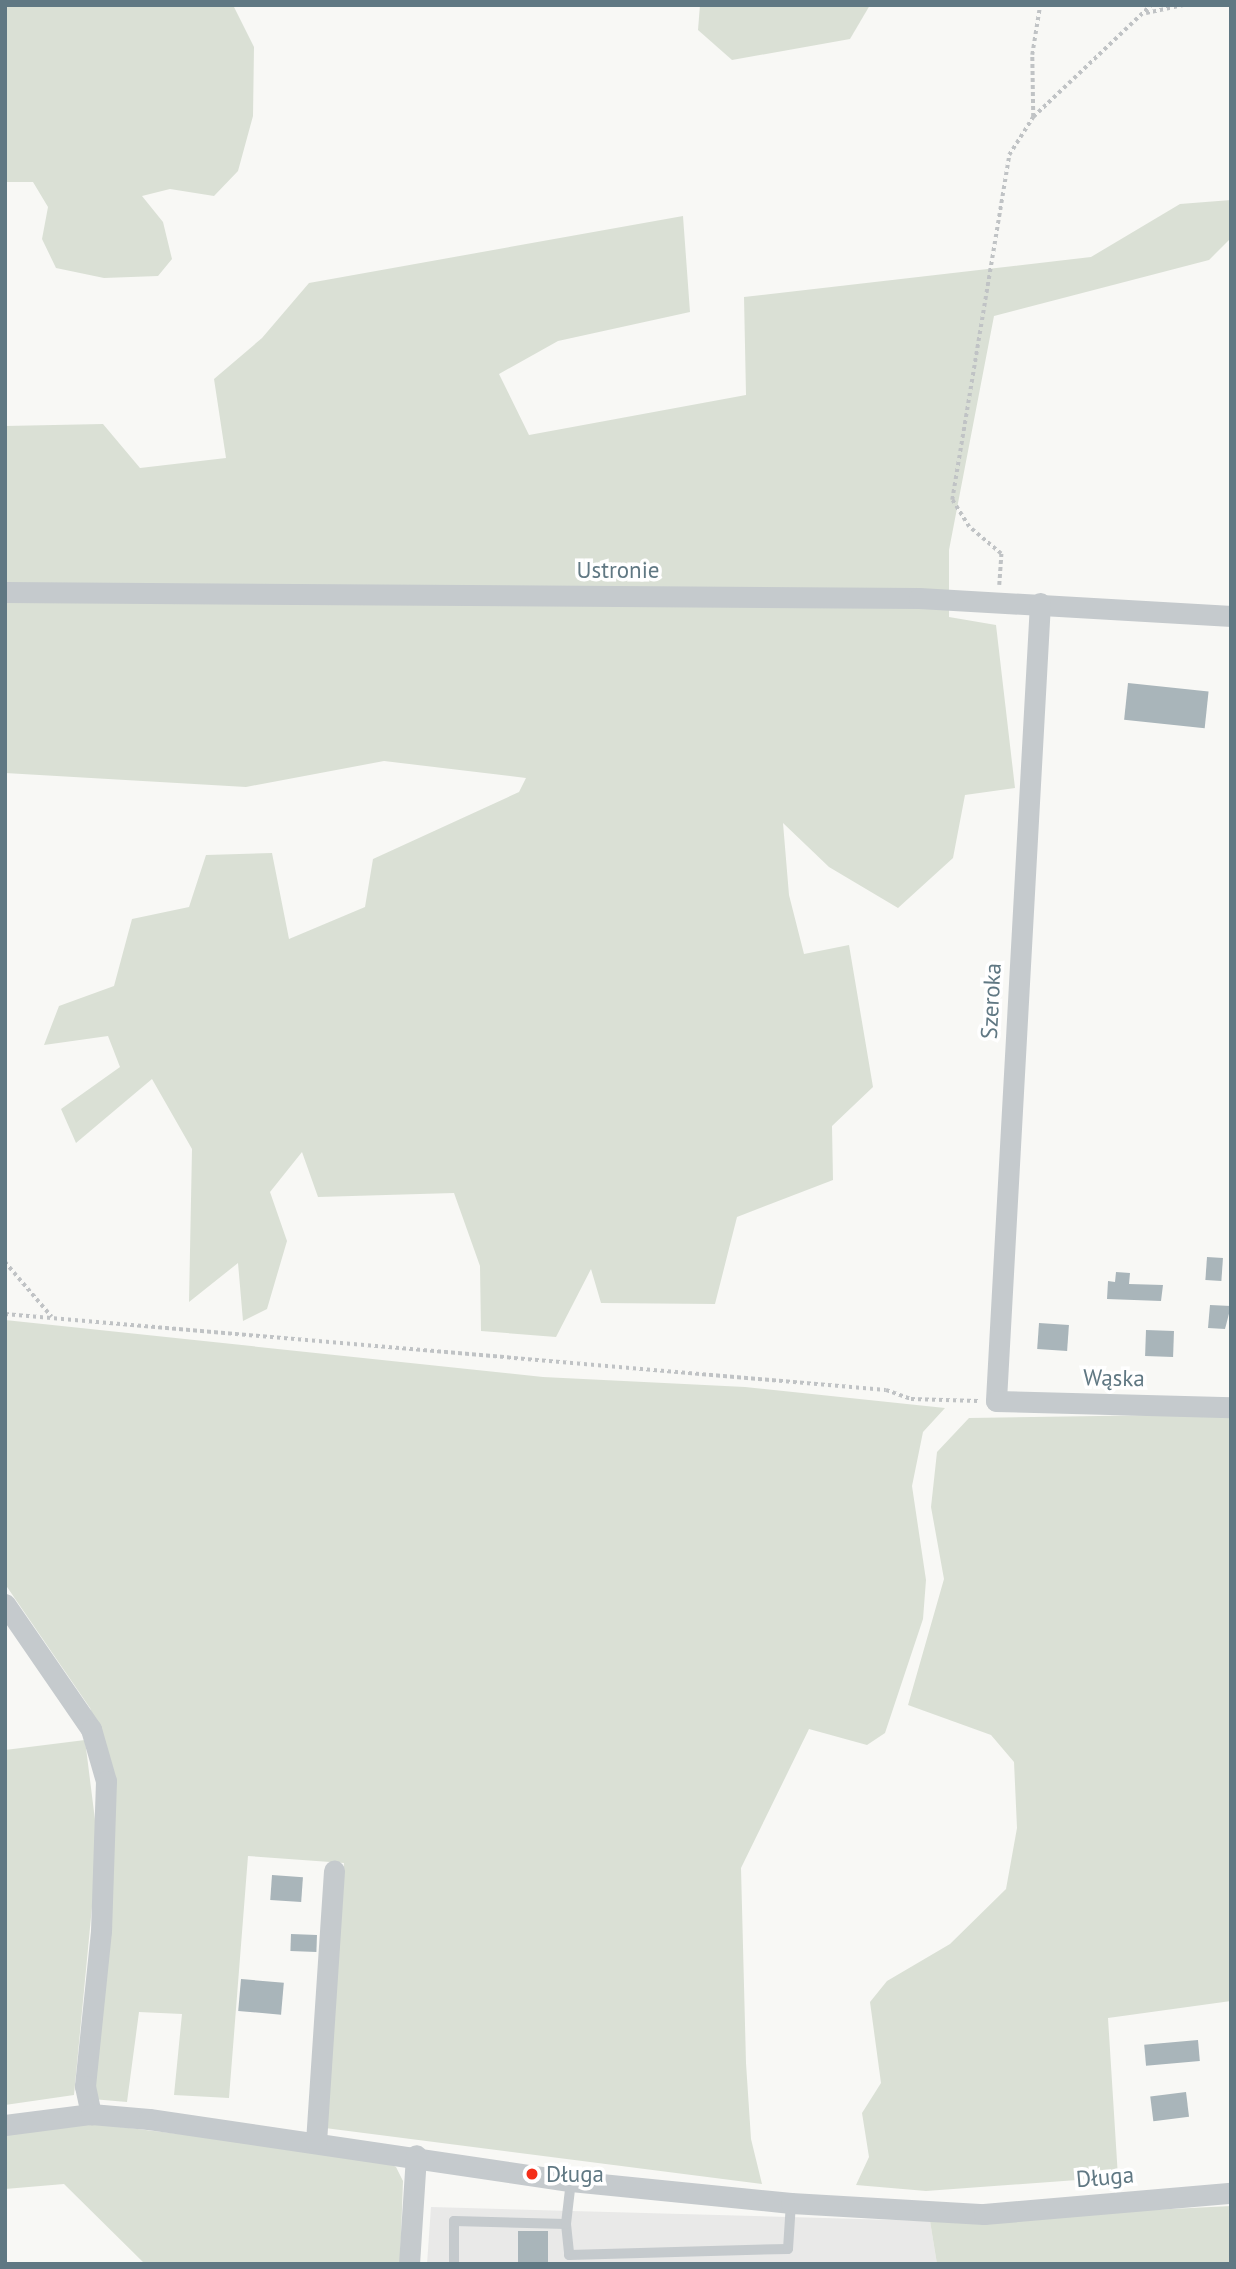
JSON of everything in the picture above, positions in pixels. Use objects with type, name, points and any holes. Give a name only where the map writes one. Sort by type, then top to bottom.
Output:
[{"type":"street","name":"Ustronie","points":[[5,592],[998,601],[1231,616]]},
{"type":"street","name":"Szeroka","points":[[996,1401],[1040,603]]},
{"type":"street","name":"Wąska","points":[[996,1401],[1231,1407]]},
{"type":"street","points":[[5,1604],[91,1729],[106,1781],[101,1931],[85,2086],[91,2114]]},
{"type":"street","points":[[316,2142],[334,1871]]},
{"type":"street","name":"Długa","points":[[5,2125],[91,2114],[416,2155],[571,2180],[791,2203],[984,2214],[1231,2193]]},
{"type":"street","points":[[409,2264],[416,2155]]},
{"type":"lane","points":[[571,2180],[566,2224],[569,2255],[788,2249],[791,2203]]},
{"type":"lane","points":[[454,2264],[454,2221],[566,2224]]},
{"type":"path","points":[[1033,117],[1032,55],[1040,5]]},
{"type":"path","points":[[998,601],[1001,554],[969,527],[952,500],[982,342],[997,210],[1009,155],[1033,117],[1151,5]]},
{"type":"path","points":[[1144,13],[1183,5]]},
{"type":"path","points":[[5,1262],[54,1318]]},
{"type":"path","points":[[5,1314],[886,1391],[911,1399],[996,1401]]},
{"type":"shaded area","points":[[5,5],[233,5],[254,47],[253,116],[238,171],[214,196],[170,189],[142,196],[163,222],[172,259],[158,276],[104,278],[56,268],[42,239],[48,207],[33,182],[5,182]]},
{"type":"shaded area","points":[[700,5],[870,5],[850,39],[732,60],[698,30]]},
{"type":"shaded area","points":[[1231,200],[1231,238],[1209,260],[994,316],[949,550],[949,617],[996,625],[1015,788],[965,795],[953,858],[898,908],[829,867],[783,823],[789,895],[804,954],[849,945],[873,1087],[832,1126],[833,1180],[737,1217],[715,1304],[601,1303],[591,1269],[556,1337],[481,1331],[480,1266],[454,1193],[318,1197],[302,1152],[270,1192],[287,1241],[267,1309],[243,1321],[238,1263],[189,1302],[192,1149],[152,1079],[76,1143],[61,1109],[120,1067],[108,1036],[44,1045],[59,1006],[114,986],[132,919],[189,907],[206,855],[272,853],[289,939],[365,907],[373,859],[519,792],[526,778],[384,761],[246,787],[5,773],[5,426],[103,424],[140,468],[226,458],[214,379],[262,338],[309,283],[683,216],[690,312],[558,341],[499,374],[529,435],[746,395],[744,297],[1091,257],[1180,204]]},
{"type":"shaded area","points":[[5,1320],[543,1377],[745,1387],[945,1408],[923,1432],[912,1486],[926,1580],[923,1619],[885,1733],[867,1745],[809,1729],[741,1868],[746,2063],[751,2139],[762,2184],[325,2128],[344,1863],[248,1856],[229,2098],[174,2095],[182,2014],[139,2012],[127,2102],[92,2099],[109,1759],[90,1708],[5,1584]]},
{"type":"shaded area","points":[[1231,1414],[1231,2001],[1108,2018],[1118,2177],[926,2191],[856,2185],[869,2157],[862,2113],[881,2083],[870,2002],[887,1981],[950,1944],[1006,1889],[1017,1828],[1014,1762],[991,1735],[908,1705],[944,1579],[931,1507],[937,1452],[969,1418]]},
{"type":"shaded area","points":[[85,1740],[98,1844],[74,2095],[5,2105],[5,1750]]},
{"type":"shaded area","points":[[79,2122],[379,2158],[396,2167],[403,2181],[400,2264],[145,2264],[64,2184],[5,2189],[5,2133]]},
{"type":"shaded area","points":[[1231,2206],[1231,2264],[937,2264],[930,2221]]},
{"type":"shaded area","points":[[431,2207],[930,2221],[937,2264],[427,2264]]},
{"type":"building","points":[[1128,683],[1209,691],[1205,728],[1124,720]]},
{"type":"building","points":[[1207,1257],[1223,1258],[1221,1281],[1205,1280]]},
{"type":"building","points":[[1116,1272],[1130,1273],[1129,1284],[1163,1285],[1161,1301],[1107,1299],[1108,1281],[1115,1282]]},
{"type":"building","points":[[1210,1305],[1231,1306],[1225,1329],[1208,1328]]},
{"type":"building","points":[[1039,1323],[1069,1325],[1067,1351],[1037,1349]]},
{"type":"building","points":[[1146,1330],[1174,1331],[1173,1357],[1145,1356]]},
{"type":"building","points":[[272,1875],[303,1877],[301,1902],[270,1900]]},
{"type":"building","points":[[291,1934],[317,1935],[316,1952],[290,1951]]},
{"type":"building","points":[[241,1979],[284,1983],[281,2015],[238,2011]]},
{"type":"building","points":[[1198,2040],[1200,2061],[1146,2066],[1144,2045]]},
{"type":"building","points":[[1186,2092],[1189,2117],[1153,2121],[1150,2096]]},
{"type":"building","points":[[518,2231],[548,2231],[548,2264],[518,2264]]},
{"type":"place","name":"Długa","points":[[532,2174]]}]
